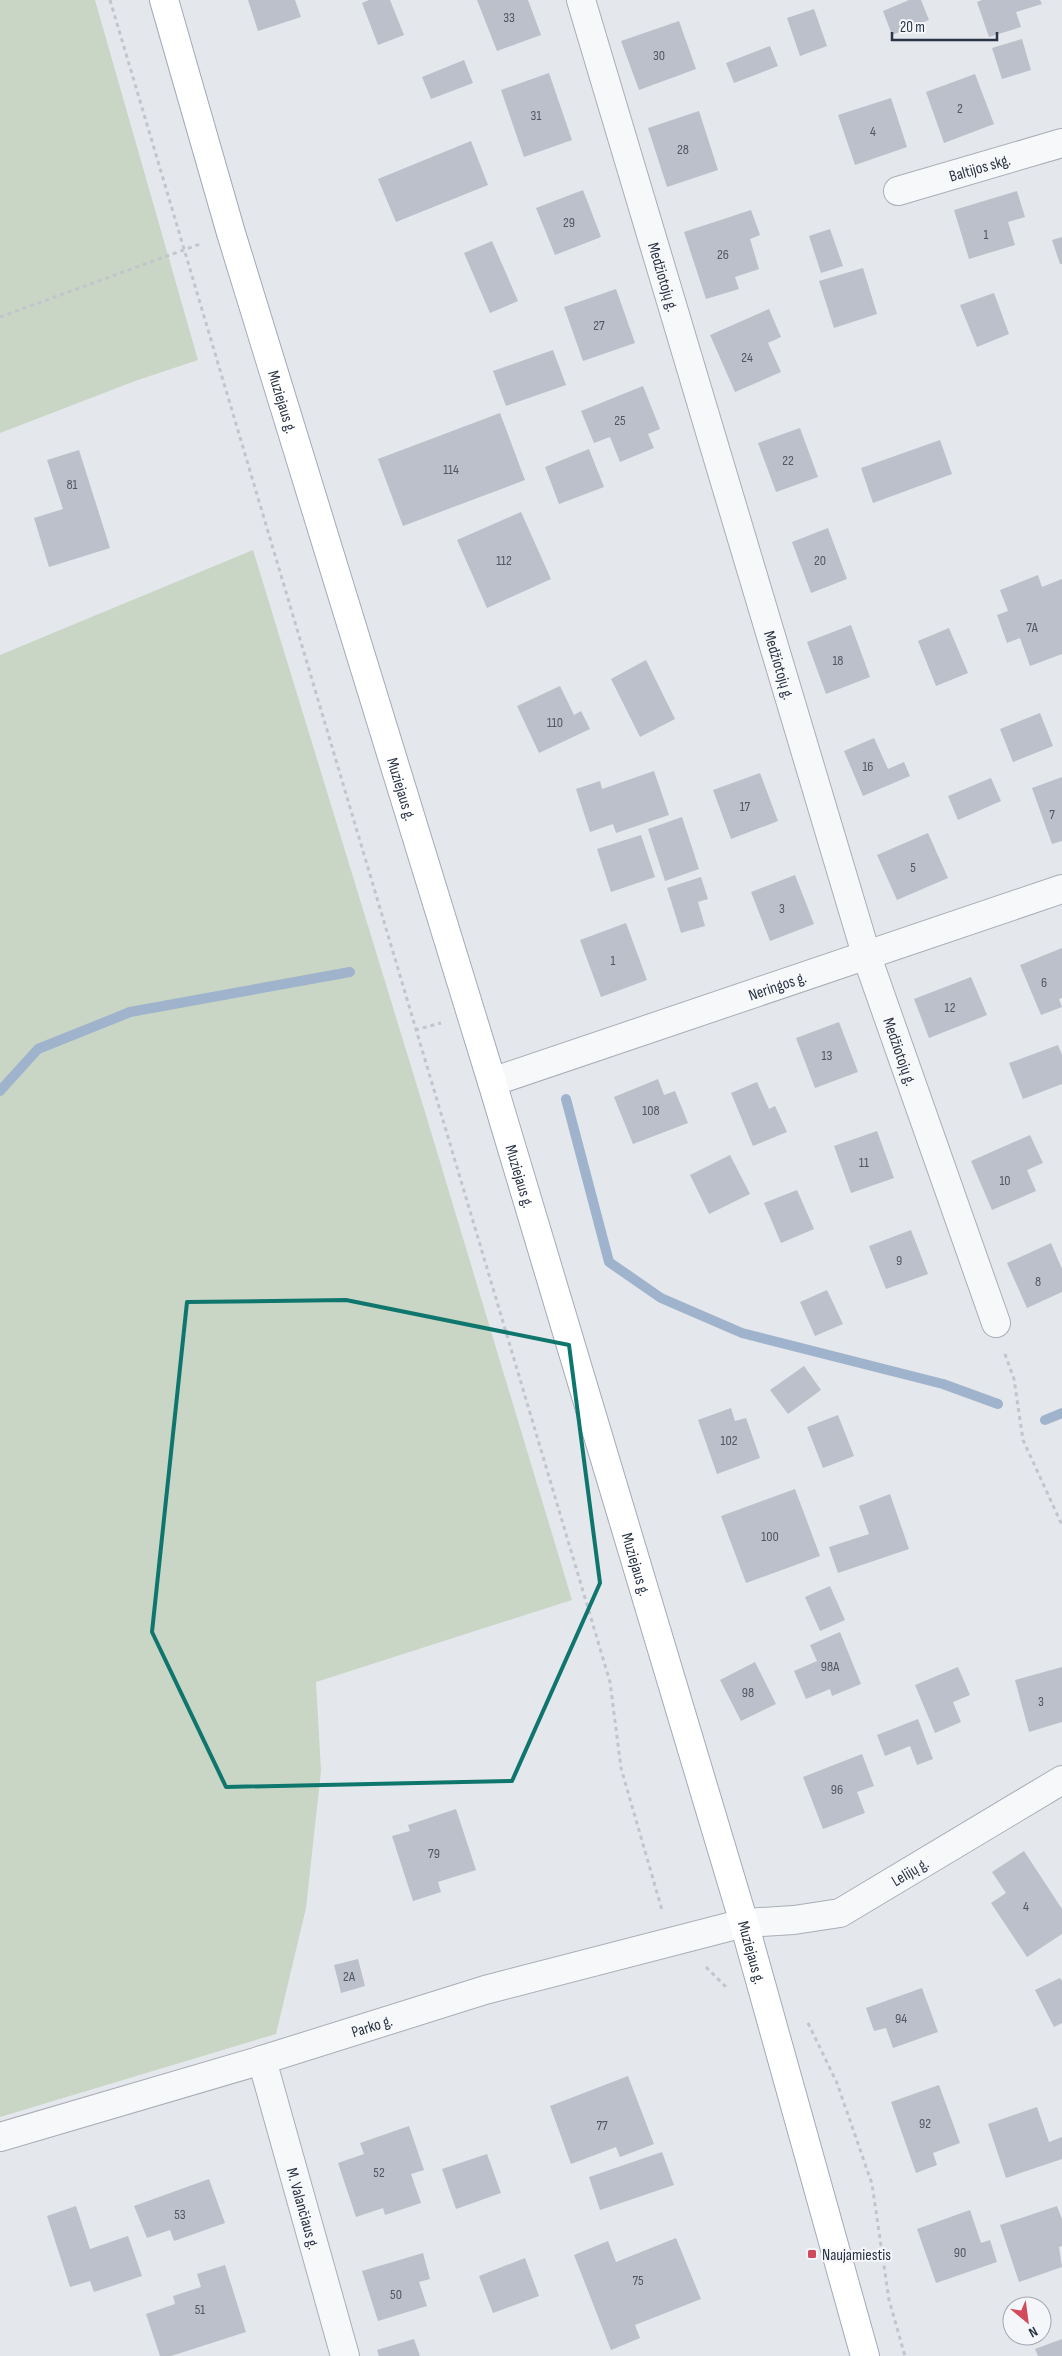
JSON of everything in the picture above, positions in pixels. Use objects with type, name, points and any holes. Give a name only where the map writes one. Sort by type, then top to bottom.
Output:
[{"type":"main road","name":"Muziejaus g.","points":[[164,0],[231,233],[492,1082],[744,1923],[865,2356]]},
{"type":"street","name":"Medžiotojų g.","points":[[581,0],[866,954],[996,1323]]},
{"type":"street","name":"Baltijos skg.","points":[[898,191],[1062,143]]},
{"type":"street","name":"Neringos g.","points":[[492,1082],[1062,889]]},
{"type":"street","name":"Lelijų g.","points":[[744,1923],[794,1920],[840,1913],[1062,1780]]},
{"type":"street","name":"Parko g.","points":[[0,2137],[262,2060],[485,1990],[744,1923]]},
{"type":"street","name":"M. Valančiaus g.","points":[[262,2060],[346,2356]]},
{"type":"path","points":[[110,0],[610,1682],[621,1768],[671,1942]]},
{"type":"path","points":[[0,317],[231,233]]},
{"type":"path","points":[[996,1323],[1014,1379],[1023,1440],[1062,1525]]},
{"type":"highlighted area","points":[[346,1300],[569,1345],[600,1583],[512,1781],[226,1787],[152,1632],[187,1302]]},
{"type":"green space","points":[[0,0],[95,0],[198,360],[135,381],[0,433]]},
{"type":"green space","points":[[253,550],[572,1600],[316,1682],[321,1771],[306,1908],[276,2034],[0,2117],[0,655]]},
{"type":"building","points":[[248,0],[295,0],[301,17],[258,31]]},
{"type":"building","points":[[369,0],[390,0],[404,35],[378,45],[362,3]]},
{"type":"building","points":[[477,0],[528,0],[541,35],[497,51]]},
{"type":"building","points":[[909,0],[921,0],[929,20],[892,35],[883,11]]},
{"type":"building","points":[[982,0],[1040,0],[1042,4],[1016,12],[1021,27],[989,37],[977,2]]},
{"type":"building","points":[[814,9],[827,46],[800,56],[787,18]]},
{"type":"building","points":[[679,21],[696,69],[639,90],[621,41]]},
{"type":"building","points":[[1022,39],[1031,70],[1002,79],[992,48]]},
{"type":"building","points":[[770,46],[778,66],[734,83],[726,63]]},
{"type":"building","points":[[464,60],[473,83],[431,99],[422,77]]},
{"type":"building","points":[[549,73],[572,140],[524,157],[501,90]]},
{"type":"building","points":[[975,74],[994,124],[944,143],[926,92]]},
{"type":"building","points":[[891,98],[907,147],[855,165],[838,115]]},
{"type":"building","points":[[699,111],[718,170],[667,187],[648,128]]},
{"type":"building","points":[[471,141],[488,185],[396,222],[378,179]]},
{"type":"building","points":[[583,190],[601,237],[555,255],[536,208]]},
{"type":"building","points":[[1017,191],[1025,217],[1008,222],[1015,245],[969,259],[954,210]]},
{"type":"building","points":[[751,210],[760,235],[750,239],[759,269],[735,277],[739,289],[706,299],[684,232]]},
{"type":"building","points":[[830,229],[843,266],[821,273],[809,236]]},
{"type":"building","points":[[1062,237],[1062,264],[1060,264],[1052,240]]},
{"type":"building","points":[[492,241],[518,301],[490,313],[464,253]]},
{"type":"building","points":[[863,268],[877,314],[834,328],[819,281]]},
{"type":"building","points":[[616,289],[635,343],[583,361],[564,307]]},
{"type":"building","points":[[994,293],[1009,334],[977,347],[960,305]]},
{"type":"building","points":[[769,309],[781,337],[768,343],[781,372],[735,392],[710,335]]},
{"type":"building","points":[[553,350],[566,385],[506,406],[493,371]]},
{"type":"building","points":[[643,386],[660,429],[648,434],[654,448],[620,462],[610,437],[594,443],[581,411]]},
{"type":"building","points":[[500,413],[525,480],[403,526],[378,459]]},
{"type":"building","points":[[800,428],[818,477],[776,492],[758,443]]},
{"type":"building","points":[[940,440],[952,474],[873,503],[861,468]]},
{"type":"building","points":[[589,449],[604,487],[559,504],[545,467]]},
{"type":"building","points":[[79,450],[110,548],[49,567],[34,518],[63,509],[47,460]]},
{"type":"building","points":[[521,512],[551,579],[487,608],[457,540]]},
{"type":"building","points":[[828,528],[847,579],[811,593],[792,542]]},
{"type":"building","points":[[1038,575],[1042,587],[1062,579],[1062,654],[1030,666],[1020,638],[1007,643],[997,615],[1008,611],[1000,590]]},
{"type":"building","points":[[851,625],[870,677],[826,694],[807,642]]},
{"type":"building","points":[[949,628],[968,673],[936,686],[918,641]]},
{"type":"building","points":[[646,660],[675,719],[640,737],[611,679]]},
{"type":"building","points":[[560,686],[574,715],[581,711],[590,729],[539,753],[517,706]]},
{"type":"building","points":[[1040,713],[1053,746],[1013,762],[1000,729]]},
{"type":"building","points":[[874,738],[888,769],[904,762],[910,776],[863,796],[844,751]]},
{"type":"building","points":[[654,771],[669,815],[616,833],[613,824],[590,832],[576,789],[600,781],[602,789]]},
{"type":"building","points":[[760,773],[778,821],[731,839],[713,790]]},
{"type":"building","points":[[1062,777],[1062,841],[1052,844],[1032,788]]},
{"type":"building","points":[[991,778],[1001,801],[958,820],[948,796]]},
{"type":"building","points":[[682,817],[699,869],[665,881],[648,829]]},
{"type":"building","points":[[928,833],[948,878],[897,900],[877,855]]},
{"type":"building","points":[[641,835],[655,877],[611,892],[597,849]]},
{"type":"building","points":[[795,875],[814,924],[770,941],[751,892]]},
{"type":"building","points":[[701,877],[708,899],[698,902],[705,926],[681,933],[667,888]]},
{"type":"building","points":[[626,923],[647,980],[601,997],[580,940]]},
{"type":"building","points":[[1062,948],[1062,998],[1059,999],[1062,1007],[1041,1015],[1020,965]]},
{"type":"building","points":[[971,977],[987,1015],[929,1038],[914,999]]},
{"type":"building","points":[[839,1022],[858,1072],[815,1088],[796,1038]]},
{"type":"building","points":[[1058,1045],[1062,1055],[1062,1084],[1023,1099],[1009,1063]]},
{"type":"building","points":[[658,1079],[664,1095],[675,1091],[688,1123],[633,1144],[614,1097]]},
{"type":"building","points":[[757,1082],[769,1109],[775,1106],[787,1132],[753,1146],[731,1093]]},
{"type":"building","points":[[877,1131],[894,1178],[851,1193],[834,1146]]},
{"type":"building","points":[[1030,1135],[1043,1163],[1027,1170],[1036,1191],[992,1210],[971,1161]]},
{"type":"building","points":[[730,1155],[750,1194],[709,1214],[690,1175]]},
{"type":"building","points":[[797,1190],[814,1229],[781,1243],[764,1203]]},
{"type":"building","points":[[911,1230],[928,1274],[886,1289],[869,1246]]},
{"type":"building","points":[[1051,1243],[1062,1269],[1062,1292],[1027,1308],[1007,1263]]},
{"type":"building","points":[[827,1290],[843,1324],[815,1336],[800,1302]]},
{"type":"building","points":[[804,1366],[821,1390],[788,1414],[770,1390]]},
{"type":"building","points":[[731,1408],[735,1421],[746,1418],[760,1458],[717,1474],[698,1420]]},
{"type":"building","points":[[838,1415],[854,1456],[823,1468],[807,1427]]},
{"type":"building","points":[[795,1489],[820,1556],[746,1583],[721,1516]]},
{"type":"building","points":[[890,1494],[909,1549],[838,1573],[829,1547],[869,1534],[859,1506]]},
{"type":"building","points":[[830,1586],[845,1620],[820,1631],[805,1597]]},
{"type":"building","points":[[840,1632],[861,1684],[832,1696],[830,1689],[806,1699],[794,1671],[817,1661],[810,1645]]},
{"type":"building","points":[[755,1662],[776,1704],[741,1721],[720,1680]]},
{"type":"building","points":[[958,1667],[970,1695],[953,1702],[961,1722],[935,1733],[915,1685]]},
{"type":"building","points":[[1062,1667],[1062,1722],[1029,1732],[1015,1680]]},
{"type":"building","points":[[918,1719],[933,1759],[917,1765],[910,1746],[885,1756],[877,1735]]},
{"type":"building","points":[[862,1754],[874,1786],[857,1792],[865,1813],[823,1829],[803,1777]]},
{"type":"building","points":[[456,1809],[476,1870],[438,1882],[441,1892],[413,1901],[392,1836],[410,1831],[408,1825]]},
{"type":"building","points":[[1024,1851],[1062,1909],[1062,1934],[1027,1957],[991,1903],[1006,1893],[992,1872]]},
{"type":"building","points":[[358,1959],[365,1986],[341,1993],[334,1965]]},
{"type":"building","points":[[1060,1978],[1062,1981],[1062,2023],[1054,2027],[1035,1990]]},
{"type":"building","points":[[922,1988],[938,2032],[893,2048],[886,2028],[874,2031],[866,2008]]},
{"type":"building","points":[[628,2076],[654,2144],[620,2157],[616,2147],[571,2164],[550,2106]]},
{"type":"building","points":[[939,2085],[960,2143],[933,2153],[937,2165],[916,2173],[891,2102]]},
{"type":"building","points":[[1037,2107],[1049,2142],[1062,2137],[1062,2159],[1006,2178],[988,2124]]},
{"type":"building","points":[[409,2126],[424,2170],[411,2174],[421,2203],[385,2215],[383,2208],[356,2217],[338,2163],[364,2154],[360,2143]]},
{"type":"building","points":[[662,2152],[674,2185],[600,2210],[589,2177]]},
{"type":"building","points":[[487,2154],[501,2193],[456,2209],[442,2169]]},
{"type":"building","points":[[209,2179],[225,2223],[174,2241],[170,2230],[147,2238],[134,2206]]},
{"type":"building","points":[[76,2206],[90,2249],[128,2236],[142,2276],[94,2292],[90,2281],[70,2287],[47,2216]]},
{"type":"building","points":[[1057,2206],[1062,2219],[1062,2246],[1059,2247],[1062,2267],[1019,2282],[1000,2225]]},
{"type":"building","points":[[970,2210],[981,2243],[990,2240],[997,2262],[936,2283],[917,2229]]},
{"type":"building","points":[[676,2238],[701,2299],[635,2325],[640,2338],[611,2350],[574,2255],[608,2241],[616,2262]]},
{"type":"building","points":[[423,2253],[430,2279],[419,2282],[427,2306],[378,2321],[362,2271]]},
{"type":"building","points":[[525,2258],[539,2296],[493,2313],[479,2276]]},
{"type":"building","points":[[225,2265],[246,2332],[171,2356],[160,2356],[146,2314],[175,2304],[173,2296],[201,2287],[197,2274]]},
{"type":"building","points":[[414,2339],[420,2356],[379,2356],[377,2350]]},
{"type":"building","points":[[1062,2339],[1062,2356],[1038,2356],[1035,2349],[1043,2346],[1052,2346],[1052,2343]]},
{"type":"waterway","points":[[0,1091],[38,1049],[130,1012],[350,972]]},
{"type":"waterway","points":[[566,1099],[609,1262],[661,1298],[742,1333],[943,1384],[998,1404]]},
{"type":"waterway","points":[[1045,1420],[1062,1413]]},
{"type":"place","name":"Naujamiestis","points":[[812,2254]]}]
